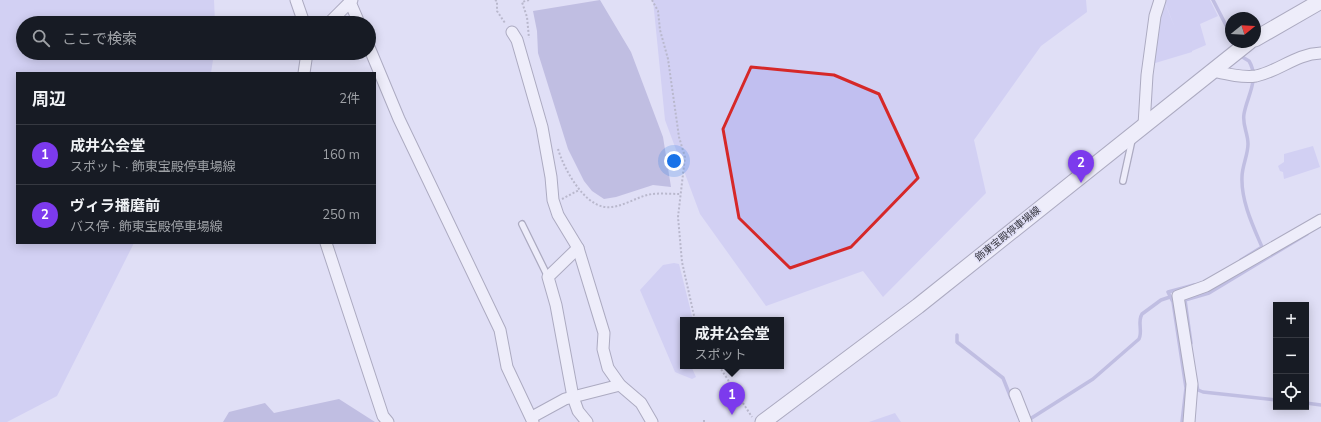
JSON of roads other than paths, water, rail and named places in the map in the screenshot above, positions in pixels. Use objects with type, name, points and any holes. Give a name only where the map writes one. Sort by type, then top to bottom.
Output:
[{"type":"main road","points":[[1261,36],[1321,3]]},
{"type":"main road","name":"飾東宝殿停車場線","points":[[759,421],[912,311],[1242,48]]},
{"type":"street","points":[[296,0],[302,16]]},
{"type":"street","points":[[1139,129],[1155,16],[1160,0]]},
{"type":"street","points":[[336,16],[351,1],[356,16]]},
{"type":"street","points":[[512,32],[517,40],[542,127],[551,177],[553,200],[558,215],[578,248],[604,333],[603,349],[608,368],[620,385],[641,403],[652,422]]},
{"type":"street","points":[[1213,71],[1257,76],[1296,58],[1310,53],[1321,53]]},
{"type":"street","points":[[304,72],[306,60]]},
{"type":"street","points":[[374,60],[399,119],[500,330],[507,367],[518,393],[533,419],[560,401],[620,385]]},
{"type":"street","points":[[1189,422],[1192,384],[1178,296],[1206,286],[1320,223]]},
{"type":"street","points":[[326,244],[383,416],[388,422]]},
{"type":"street","points":[[578,248],[548,277],[556,305],[573,397],[578,411],[587,422]]},
{"type":"street","points":[[1015,395],[1026,422]]},
{"type":"lane","points":[[1123,181],[1139,129]]},
{"type":"lane","points":[[522,224],[548,277]]},
{"type":"waterway","points":[[1213,0],[1225,23]]},
{"type":"waterway","points":[[1239,55],[1249,61],[1253,74],[1252,88],[1244,114],[1244,125],[1248,144],[1242,173],[1243,195],[1248,213],[1262,247],[1241,260]]},
{"type":"waterway","points":[[1191,343],[1185,300],[1209,293],[1307,234]]},
{"type":"waterway","points":[[1182,422],[1186,388],[1173,302],[1168,292],[1194,285]]},
{"type":"waterway","points":[[1030,419],[1093,379],[1139,339],[1140,320],[1142,314],[1161,300],[1170,297]]},
{"type":"waterway","points":[[957,335],[957,342],[1003,378],[1011,398]]},
{"type":"waterway","points":[[1196,383],[1198,390],[1203,392],[1273,400]]},
{"type":"waterway","points":[[1309,403],[1321,405]]},
{"type":"place","name":"ヴィラ播磨前","points":[[1081,183]]},
{"type":"place","name":"成井公会堂","points":[[732,415]]}]
